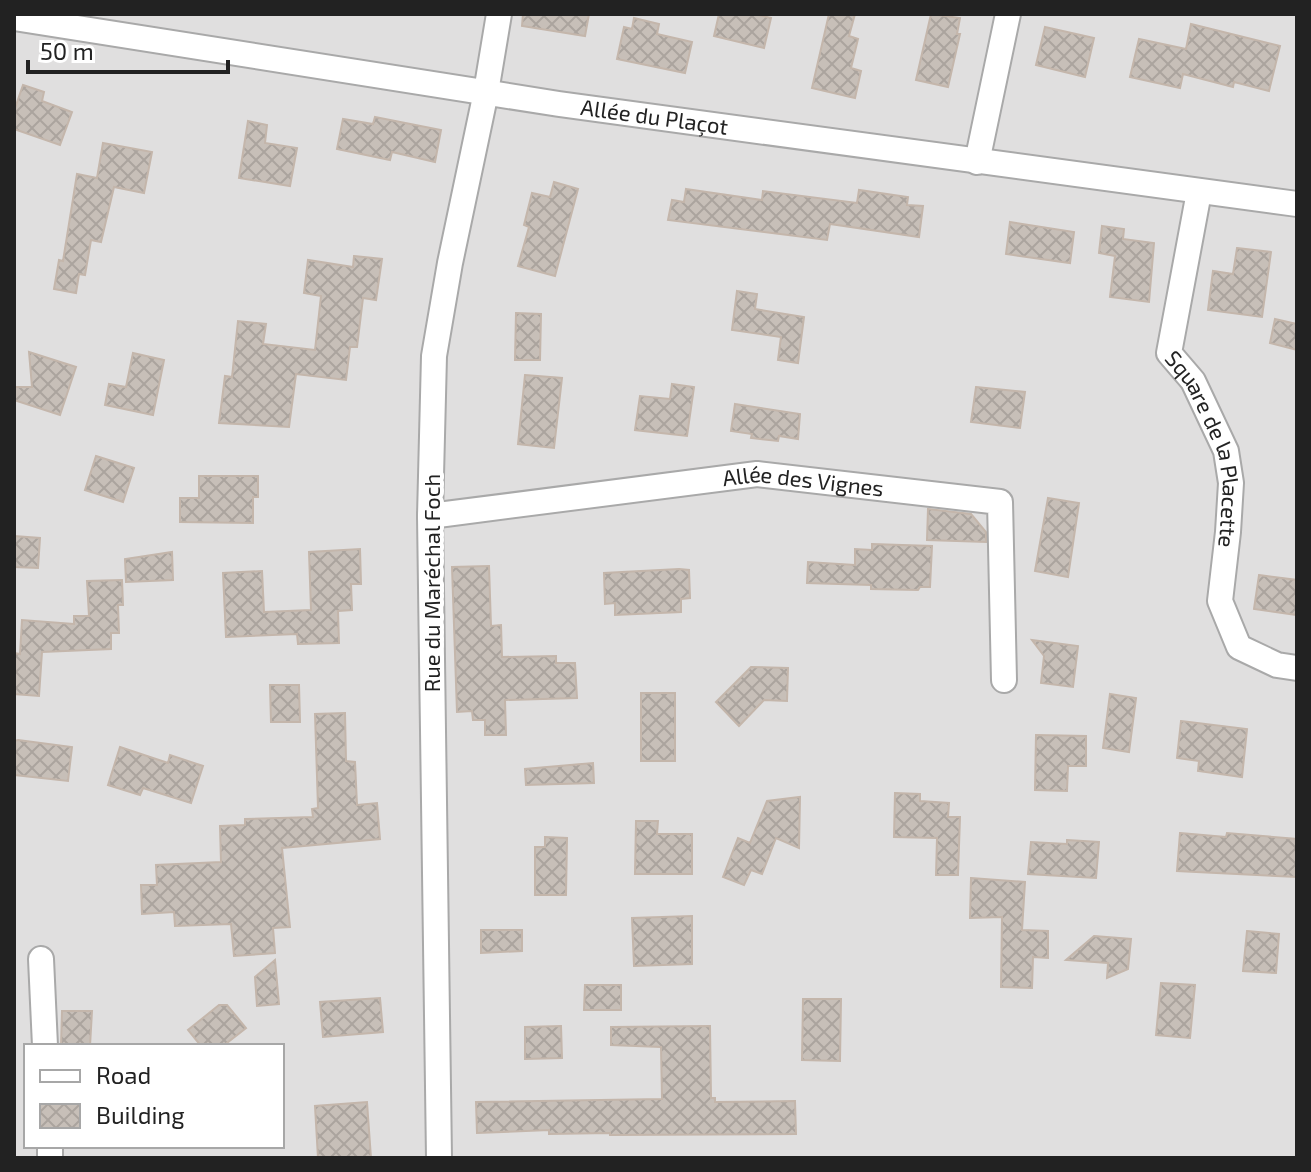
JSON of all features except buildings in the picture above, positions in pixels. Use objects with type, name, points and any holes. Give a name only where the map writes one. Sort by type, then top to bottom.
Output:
[{"type":"street","name":"Rue du Maréchal Foch","points":[[439,1158],[430,516],[434,356],[499,14]]},
{"type":"street","points":[[977,162],[1008,14]]},
{"type":"street","name":"Allée du Plaçot","points":[[14,18],[486,92],[1297,204]]},
{"type":"street","name":"Square de la Placette","points":[[1199,192],[1169,353],[1193,381],[1226,451],[1231,483],[1220,601],[1239,647],[1277,665],[1297,668]]},
{"type":"street","name":"Allée des Vignes","points":[[430,516],[757,474],[1000,502],[1004,680]]},
{"type":"street","points":[[41,959],[45,1044]]},
{"type":"shaded area","points":[[14,14],[1297,14],[1297,1158],[14,1158]]}]
